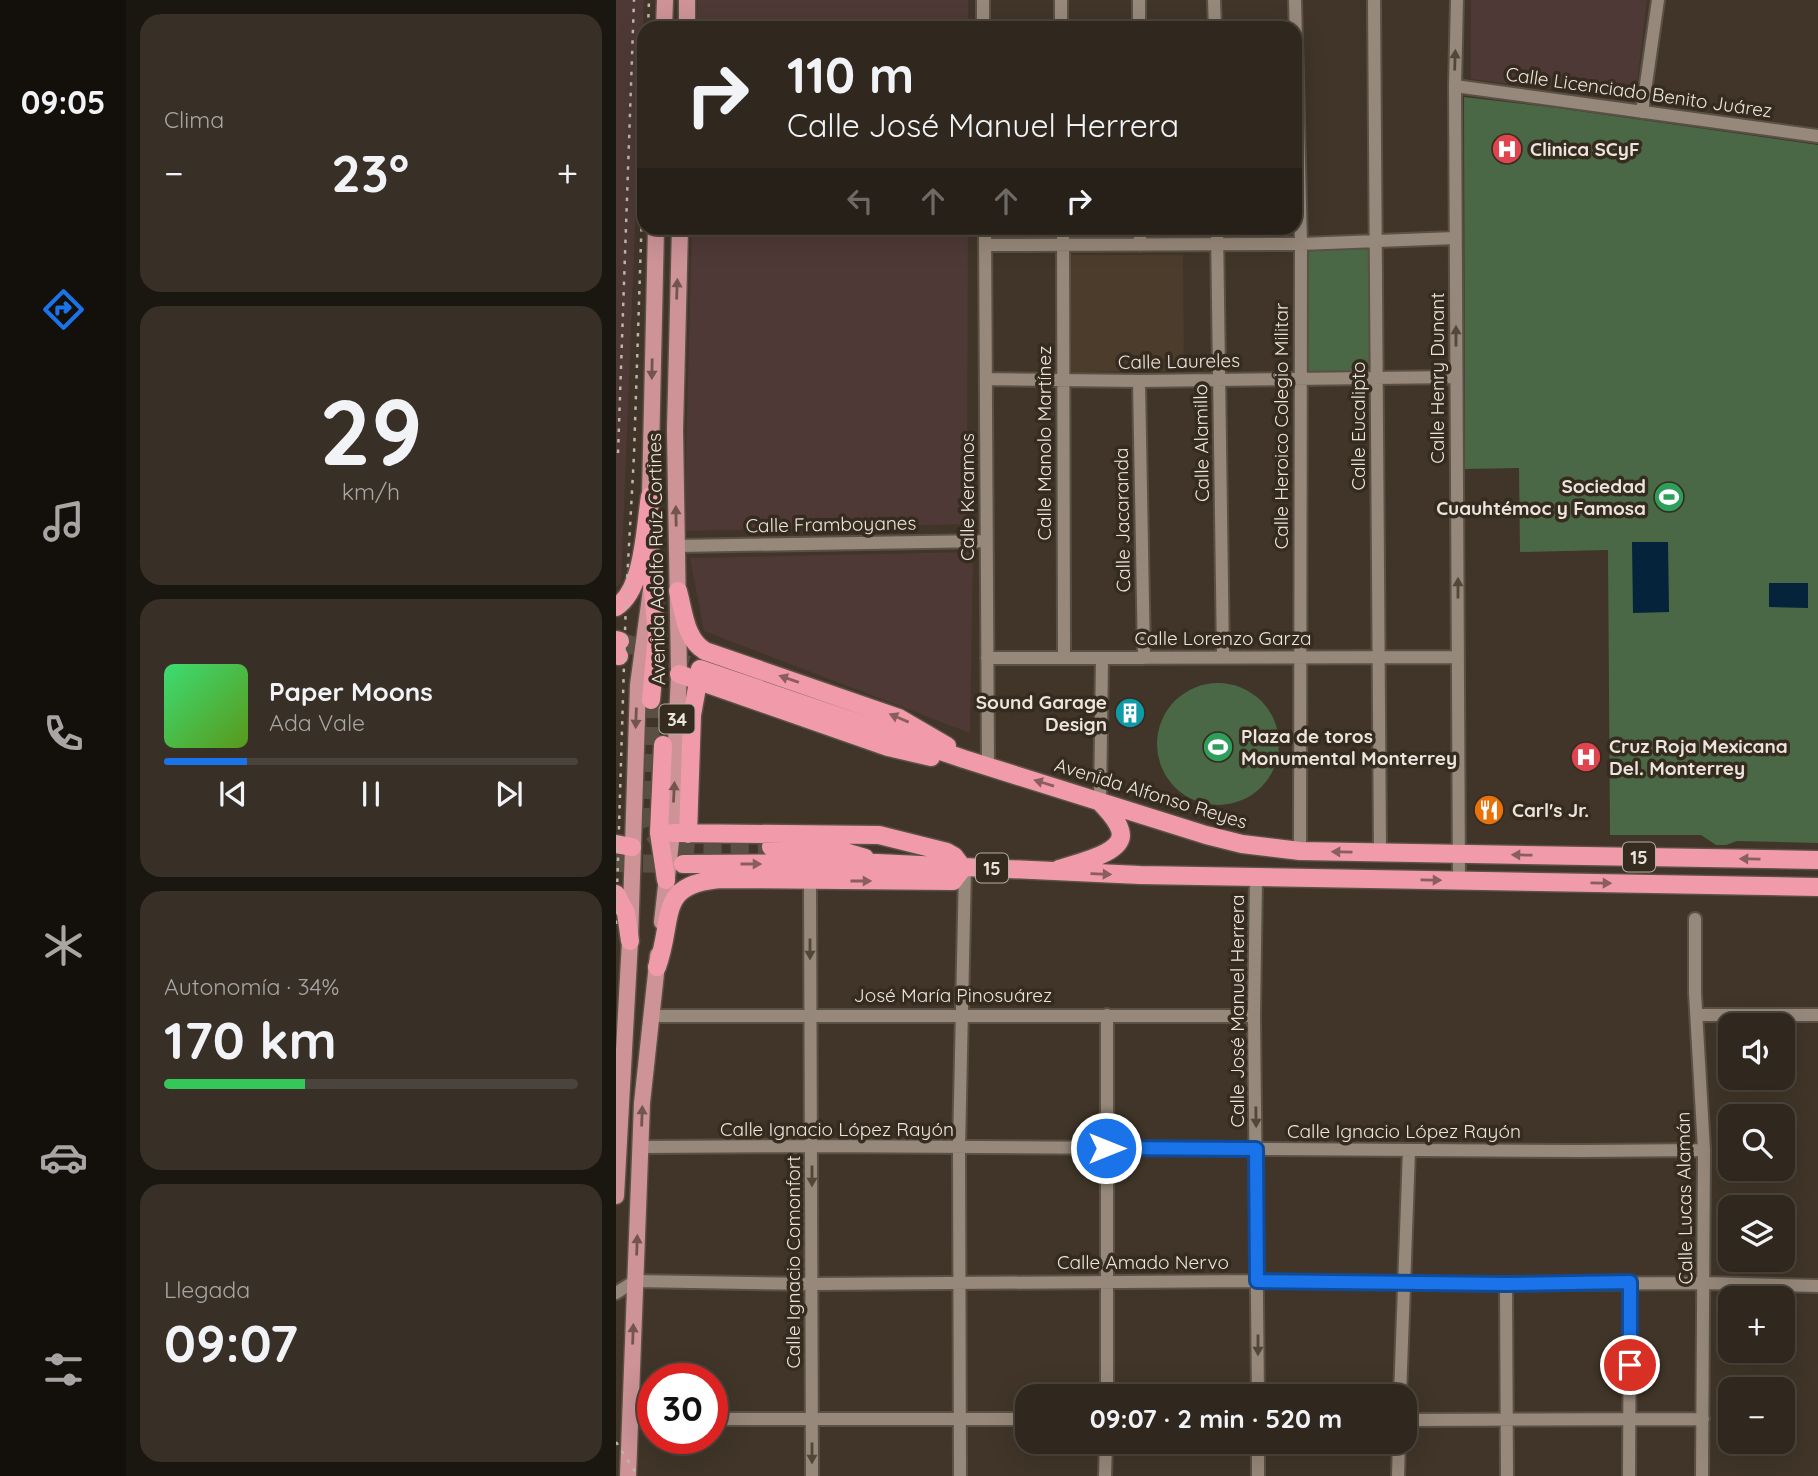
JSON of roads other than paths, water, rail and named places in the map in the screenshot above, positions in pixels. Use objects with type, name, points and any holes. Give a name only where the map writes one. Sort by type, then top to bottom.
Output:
[{"type":"highway","points":[[616,607],[628,597],[637,577],[650,496]]},
{"type":"highway","points":[[651,700],[657,634],[652,582]]},
{"type":"highway","points":[[678,591],[690,636],[698,647],[899,718],[934,737],[964,759]]},
{"type":"highway","points":[[679,674],[699,675],[888,747],[925,757],[964,759]]},
{"type":"highway","points":[[657,967],[664,947],[669,912],[673,900],[682,888],[707,880],[953,881],[964,868],[947,852],[879,835],[680,833],[692,715],[699,675]]},
{"type":"highway","points":[[663,745],[659,833],[666,880]]},
{"type":"highway","name":"Avenida Alfonso Reyes","points":[[964,759],[1230,841],[1300,851],[1818,860]]},
{"type":"highway","points":[[1049,873],[1110,851],[1119,843],[1122,838],[1119,826],[1100,802]]},
{"type":"highway","points":[[771,847],[838,850],[877,863]]},
{"type":"highway","name":"15","points":[[683,864],[877,863],[1049,873],[1818,887]]},
{"type":"highway","points":[[616,894],[626,913],[630,941]]},
{"type":"main road","points":[[664,21],[665,0]]},
{"type":"main road","points":[[687,21],[688,0]]},
{"type":"main road","name":"Avenida Adolfo Ruíz Cortines","points":[[616,1196],[630,941],[624,846],[638,685],[652,582],[650,496],[656,235]]},
{"type":"main road","name":"Avenida Adolfo Ruíz Cortines","points":[[628,1476],[642,1102],[666,880],[680,833],[676,326],[680,235]]},
{"type":"street","points":[[983,0],[984,21]]},
{"type":"street","points":[[1061,0],[1061,21]]},
{"type":"street","points":[[1139,0],[1139,21]]},
{"type":"street","points":[[1214,0],[1215,21]]},
{"type":"street","name":"Calle Heroico Colegio Militar","points":[[1295,0],[1296,21]]},
{"type":"street","name":"Calle Eucalipto","points":[[1374,0],[1380,852]]},
{"type":"street","name":"Calle Henry Dunant","points":[[1457,0],[1455,238],[1459,881]]},
{"type":"street","points":[[1642,112],[1658,0]]},
{"type":"street","name":"Calle Licenciado Benito Juárez","points":[[1455,86],[1818,136]]},
{"type":"street","name":"Calle Keramos","points":[[985,235],[988,766]]},
{"type":"street","name":"Calle Manolo Martínez","points":[[1063,235],[1064,658]]},
{"type":"street","points":[[1140,235],[1140,245]]},
{"type":"street","name":"Calle Alamillo","points":[[1217,235],[1223,657]]},
{"type":"street","name":"Calle Heroico Colegio Militar","points":[[1300,851],[1301,235]]},
{"type":"street","points":[[985,245],[1301,244],[1455,238]]},
{"type":"street","name":"Calle Laureles","points":[[986,379],[1139,382],[1456,377]]},
{"type":"street","name":"Calle Jacaranda","points":[[1139,382],[1144,658]]},
{"type":"street","name":"Calle Framboyanes","points":[[677,545],[986,541]]},
{"type":"street","name":"Calle Lorenzo Garza","points":[[987,659],[1458,657]]},
{"type":"street","points":[[1100,802],[1102,658]]},
{"type":"street","points":[[960,1476],[958,1283],[964,868]]},
{"type":"street","name":"Calle José Manuel Herrera","points":[[1256,877],[1254,1016],[1258,1384]]},
{"type":"street","name":"Calle Ignacio Comonfort","points":[[810,880],[812,1476]]},
{"type":"street","name":"Calle Lucas Alamán","points":[[1696,919],[1694,970],[1704,1150],[1702,1476]]},
{"type":"street","points":[[1107,1015],[1107,1384]]},
{"type":"street","points":[[1697,1015],[1818,1015]]},
{"type":"street","name":"José María Pinosuárez","points":[[652,1016],[1254,1016]]},
{"type":"street","name":"Calle Ignacio López Rayón","points":[[641,1147],[1704,1150]]},
{"type":"street","points":[[1400,1384],[1409,1150]]},
{"type":"street","points":[[616,1293],[635,1281]]},
{"type":"street","name":"Calle Amado Nervo","points":[[635,1281],[813,1284],[1630,1282],[1818,1286]]},
{"type":"street","points":[[1629,1476],[1630,1282]]},
{"type":"street","points":[[1506,1284],[1507,1476]]},
{"type":"street","points":[[630,1419],[637,1419]]},
{"type":"street","points":[[728,1419],[1015,1419]]},
{"type":"street","points":[[1417,1420],[1703,1419]]},
{"type":"street","points":[[1105,1476],[1106,1454]]},
{"type":"street","points":[[1258,1454],[1258,1476]]},
{"type":"street","points":[[1398,1476],[1399,1454]]},
{"type":"water","points":[[1632,542],[1668,542],[1669,612],[1633,613]]},
{"type":"water","points":[[1769,583],[1808,583],[1808,608],[1769,607]]},
{"type":"tunnel","points":[[620,641],[700,669]]},
{"type":"tunnel","points":[[651,700],[649,825],[656,837],[662,842],[684,847],[771,847]]},
{"type":"tunnel","points":[[616,863],[679,864]]},
{"type":"railway","points":[[618,453],[634,0]]},
{"type":"railway","points":[[648,21],[649,0]]},
{"type":"railway","points":[[616,924],[641,235]]},
{"type":"railway","points":[[616,1442],[638,1476]]},
{"type":"place","name":"Clinica SCyF","points":[[1507,149]]},
{"type":"place","name":"Sociedad Cuauhtémoc y Famosa","points":[[1669,497]]},
{"type":"place","name":"Sound Garage Design","points":[[1130,713]]},
{"type":"place","name":"Plaza de toros Monumental Monterrey","points":[[1218,747]]},
{"type":"place","name":"Cruz Roja Mexicana Del. Monterrey","points":[[1586,757]]},
{"type":"place","name":"Carl's Jr.","points":[[1489,810]]}]
